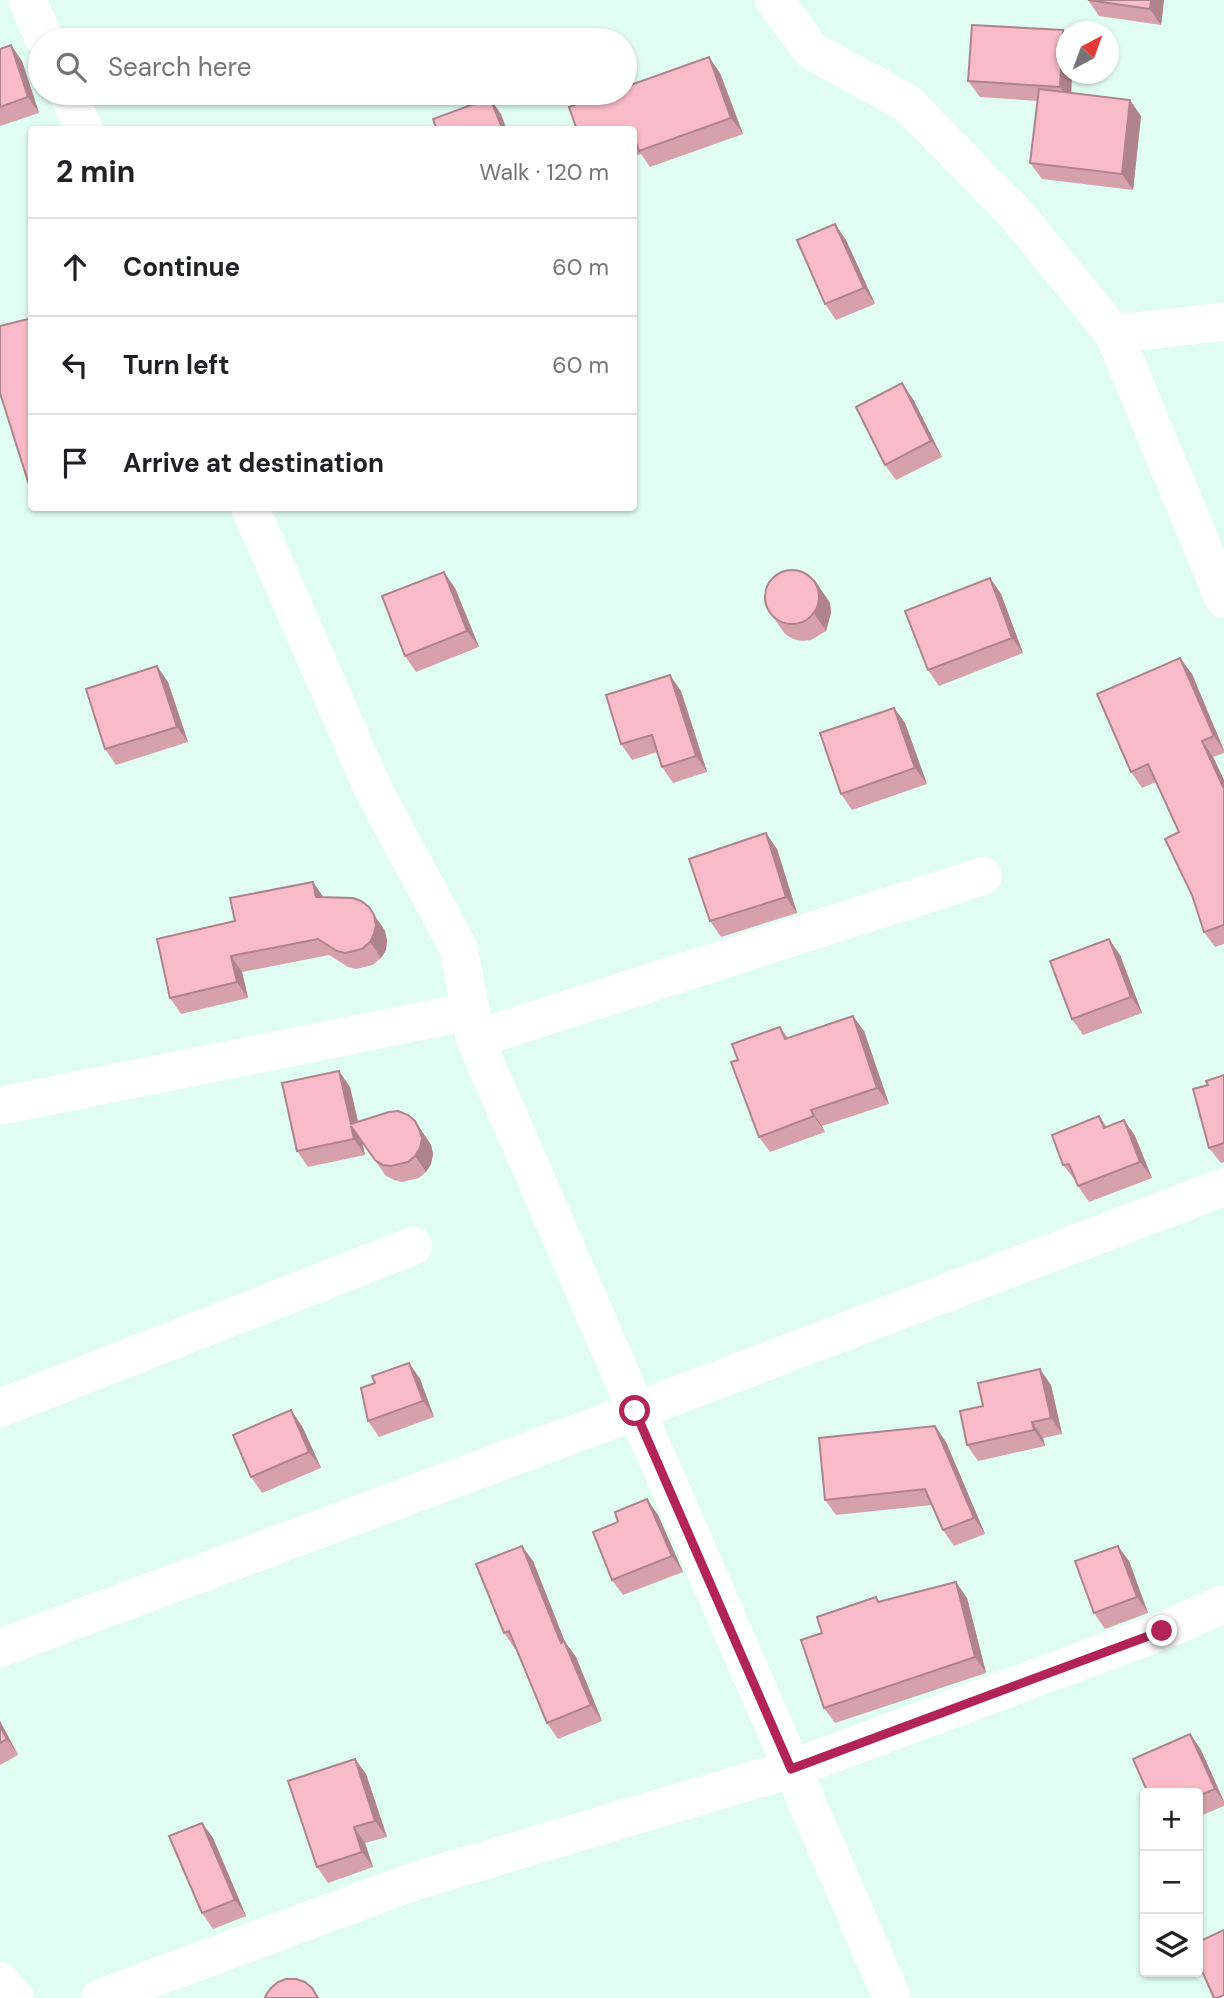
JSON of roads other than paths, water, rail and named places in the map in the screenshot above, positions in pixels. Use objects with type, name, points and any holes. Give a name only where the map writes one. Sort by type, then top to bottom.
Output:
[{"type":"street","points":[[27,0],[40,28]]},
{"type":"street","points":[[774,0],[812,51],[906,103],[1016,214],[1114,334],[1224,600]]},
{"type":"street","points":[[73,105],[82,126]]},
{"type":"street","points":[[1114,334],[1224,322]]},
{"type":"street","points":[[251,511],[374,791],[458,947],[473,1025],[635,1411],[892,1998]]},
{"type":"street","points":[[0,1106],[473,1025],[983,876]]},
{"type":"street","points":[[0,1648],[1224,1187]]},
{"type":"street","points":[[0,1408],[413,1246]]},
{"type":"street","points":[[100,1998],[415,1881],[791,1769],[1162,1631],[1224,1604]]},
{"type":"street","points":[[0,1981],[15,1998]]}]
